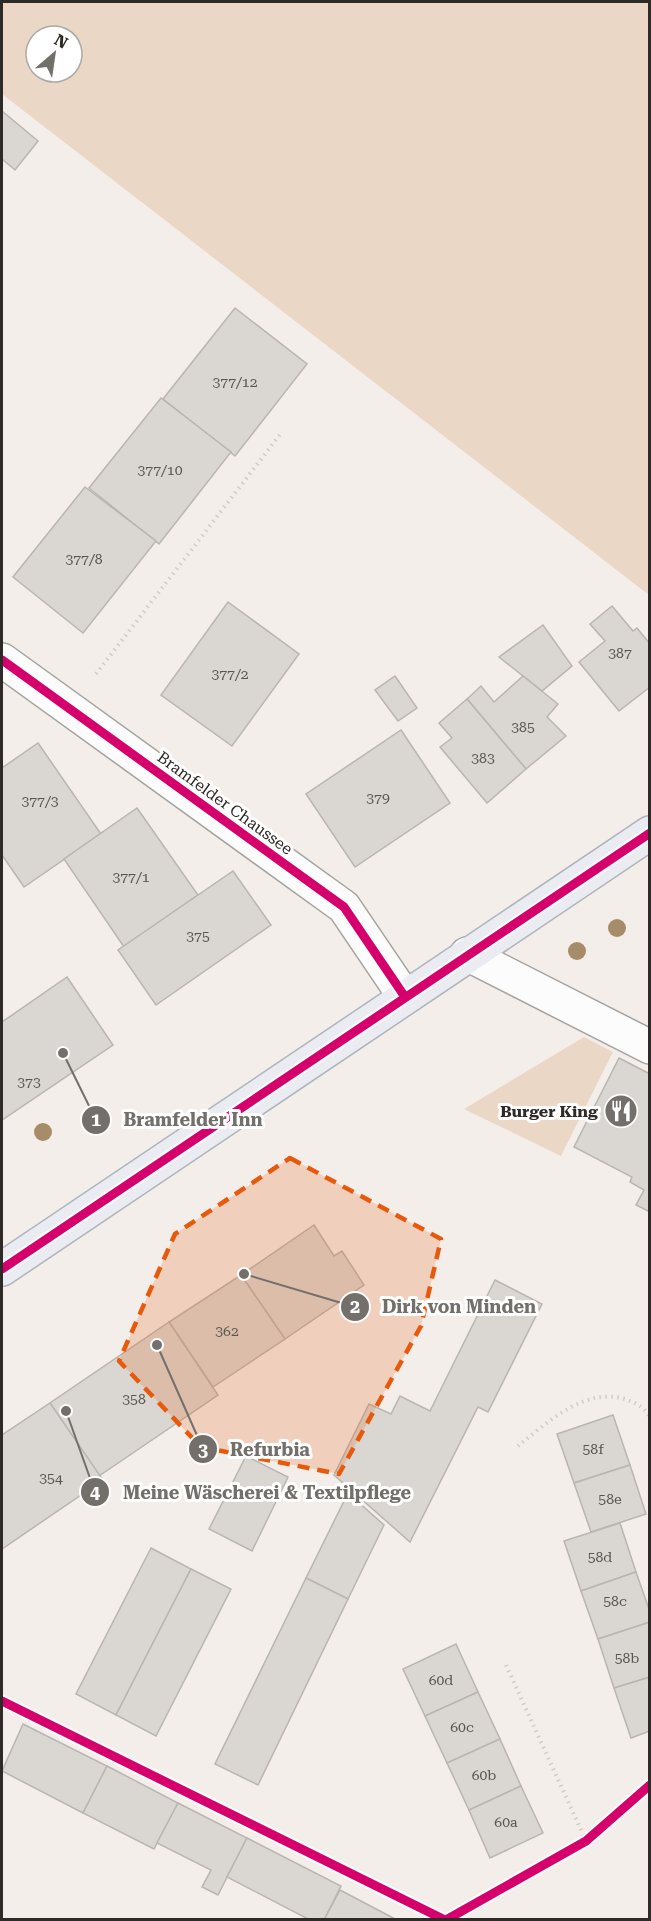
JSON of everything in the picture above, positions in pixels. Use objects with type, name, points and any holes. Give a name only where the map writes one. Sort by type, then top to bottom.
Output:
[{"type":"main road","points":[[2,1269],[650,833]]},
{"type":"street","name":"Bramfelder Chaussee","points":[[2,660],[344,907],[405,997]]},
{"type":"street","points":[[467,954],[650,1047]]},
{"type":"path","points":[[69,709],[282,432]]},
{"type":"path","points":[[518,1446],[579,1403],[603,1397],[635,1402],[646,1410],[650,1418]]},
{"type":"path","points":[[506,1665],[586,1841]]},
{"type":"path","points":[[2,1701],[446,1920],[586,1841],[650,1785]]},
{"type":"highlighted area","points":[[290,1158],[441,1239],[421,1326],[339,1474],[201,1447],[119,1361],[175,1234]]},
{"type":"shaded area","points":[[2,2],[649,2],[649,595],[2,94]]},
{"type":"shaded area","points":[[584,1037],[613,1052],[561,1156],[464,1109]]},
{"type":"building","points":[[2,111],[38,141],[15,170],[2,159]]},
{"type":"building","points":[[235,308],[307,364],[235,456],[163,399]]},
{"type":"building","points":[[161,398],[231,452],[159,544],[89,488]]},
{"type":"building","points":[[85,487],[156,541],[83,633],[13,577]]},
{"type":"building","points":[[228,602],[299,654],[232,746],[161,695]]},
{"type":"building","points":[[612,606],[633,631],[637,628],[650,644],[650,687],[619,711],[579,662],[605,641],[590,624]]},
{"type":"building","points":[[543,625],[572,666],[542,691],[499,657]]},
{"type":"building","points":[[395,676],[417,708],[398,721],[375,690]]},
{"type":"building","points":[[523,676],[558,704],[547,717],[566,736],[526,769],[467,699],[481,686],[494,702]]},
{"type":"building","points":[[467,699],[526,769],[487,803],[440,747],[452,738],[439,723]]},
{"type":"building","points":[[401,730],[450,803],[355,867],[306,794]]},
{"type":"building","points":[[38,743],[101,834],[24,887],[2,855],[2,768]]},
{"type":"building","points":[[137,808],[198,895],[124,947],[64,859]]},
{"type":"building","points":[[233,871],[271,925],[156,1005],[118,950]]},
{"type":"building","points":[[67,977],[113,1045],[2,1120],[2,1022]]},
{"type":"building","name":"Burger King","points":[[619,1058],[650,1074],[650,1212],[636,1205],[644,1190],[630,1182],[632,1177],[574,1147]]},
{"type":"building","points":[[314,1225],[334,1256],[342,1251],[364,1285],[285,1339],[241,1275]]},
{"type":"building","points":[[241,1275],[285,1339],[213,1387],[169,1322]]},
{"type":"building","points":[[495,1280],[542,1304],[488,1412],[478,1407],[410,1542],[334,1475],[369,1404],[391,1414],[400,1396],[430,1411]]},
{"type":"building","points":[[169,1322],[218,1395],[99,1476],[50,1403]]},
{"type":"building","points":[[50,1403],[103,1480],[2,1549],[2,1435]]},
{"type":"building","points":[[613,1415],[630,1465],[574,1483],[557,1434]]},
{"type":"building","points":[[246,1456],[288,1477],[252,1551],[209,1529]]},
{"type":"building","points":[[630,1465],[646,1514],[591,1532],[574,1483]]},
{"type":"building","points":[[348,1493],[384,1525],[348,1599],[306,1578]]},
{"type":"building","points":[[620,1523],[636,1572],[581,1591],[564,1541]]},
{"type":"building","points":[[151,1548],[191,1569],[116,1715],[76,1694]]},
{"type":"building","points":[[191,1569],[231,1589],[156,1736],[116,1715]]},
{"type":"building","points":[[636,1572],[650,1612],[650,1622],[598,1639],[581,1591]]},
{"type":"building","points":[[306,1578],[348,1599],[258,1785],[215,1764]]},
{"type":"building","points":[[650,1622],[650,1677],[614,1688],[598,1639]]},
{"type":"building","points":[[456,1644],[478,1692],[425,1716],[403,1669]]},
{"type":"building","points":[[650,1677],[650,1731],[631,1738],[614,1688]]},
{"type":"building","points":[[478,1692],[500,1739],[447,1763],[425,1716]]},
{"type":"building","points":[[23,1724],[107,1766],[83,1813],[2,1771]]},
{"type":"building","points":[[500,1739],[521,1786],[469,1810],[447,1763]]},
{"type":"building","points":[[107,1766],[178,1803],[154,1849],[83,1813]]},
{"type":"building","points":[[521,1786],[543,1833],[490,1858],[469,1810]]},
{"type":"building","points":[[178,1803],[247,1838],[218,1895],[202,1887],[211,1870],[157,1843]]},
{"type":"building","points":[[247,1838],[341,1886],[324,1920],[310,1920],[227,1877]]},
{"type":"building","points":[[340,1890],[397,1920],[324,1920]]},
{"type":"cycle path","points":[[2,660],[344,907],[405,997]]},
{"type":"cycle path","points":[[2,1269],[650,833]]},
{"type":"cycle path","points":[[2,1701],[445,1920]]},
{"type":"cycle path","points":[[446,1920],[586,1841],[650,1785]]},
{"type":"place","name":"Bramfelder Inn","points":[[63,1053]]},
{"type":"place","name":"Burger King","points":[[621,1111]]},
{"type":"place","name":"Dirk von Minden","points":[[244,1274]]},
{"type":"place","name":"Refurbia","points":[[157,1345]]},
{"type":"place","name":"Meine Wäscherei & Textilpflege","points":[[66,1411]]}]
